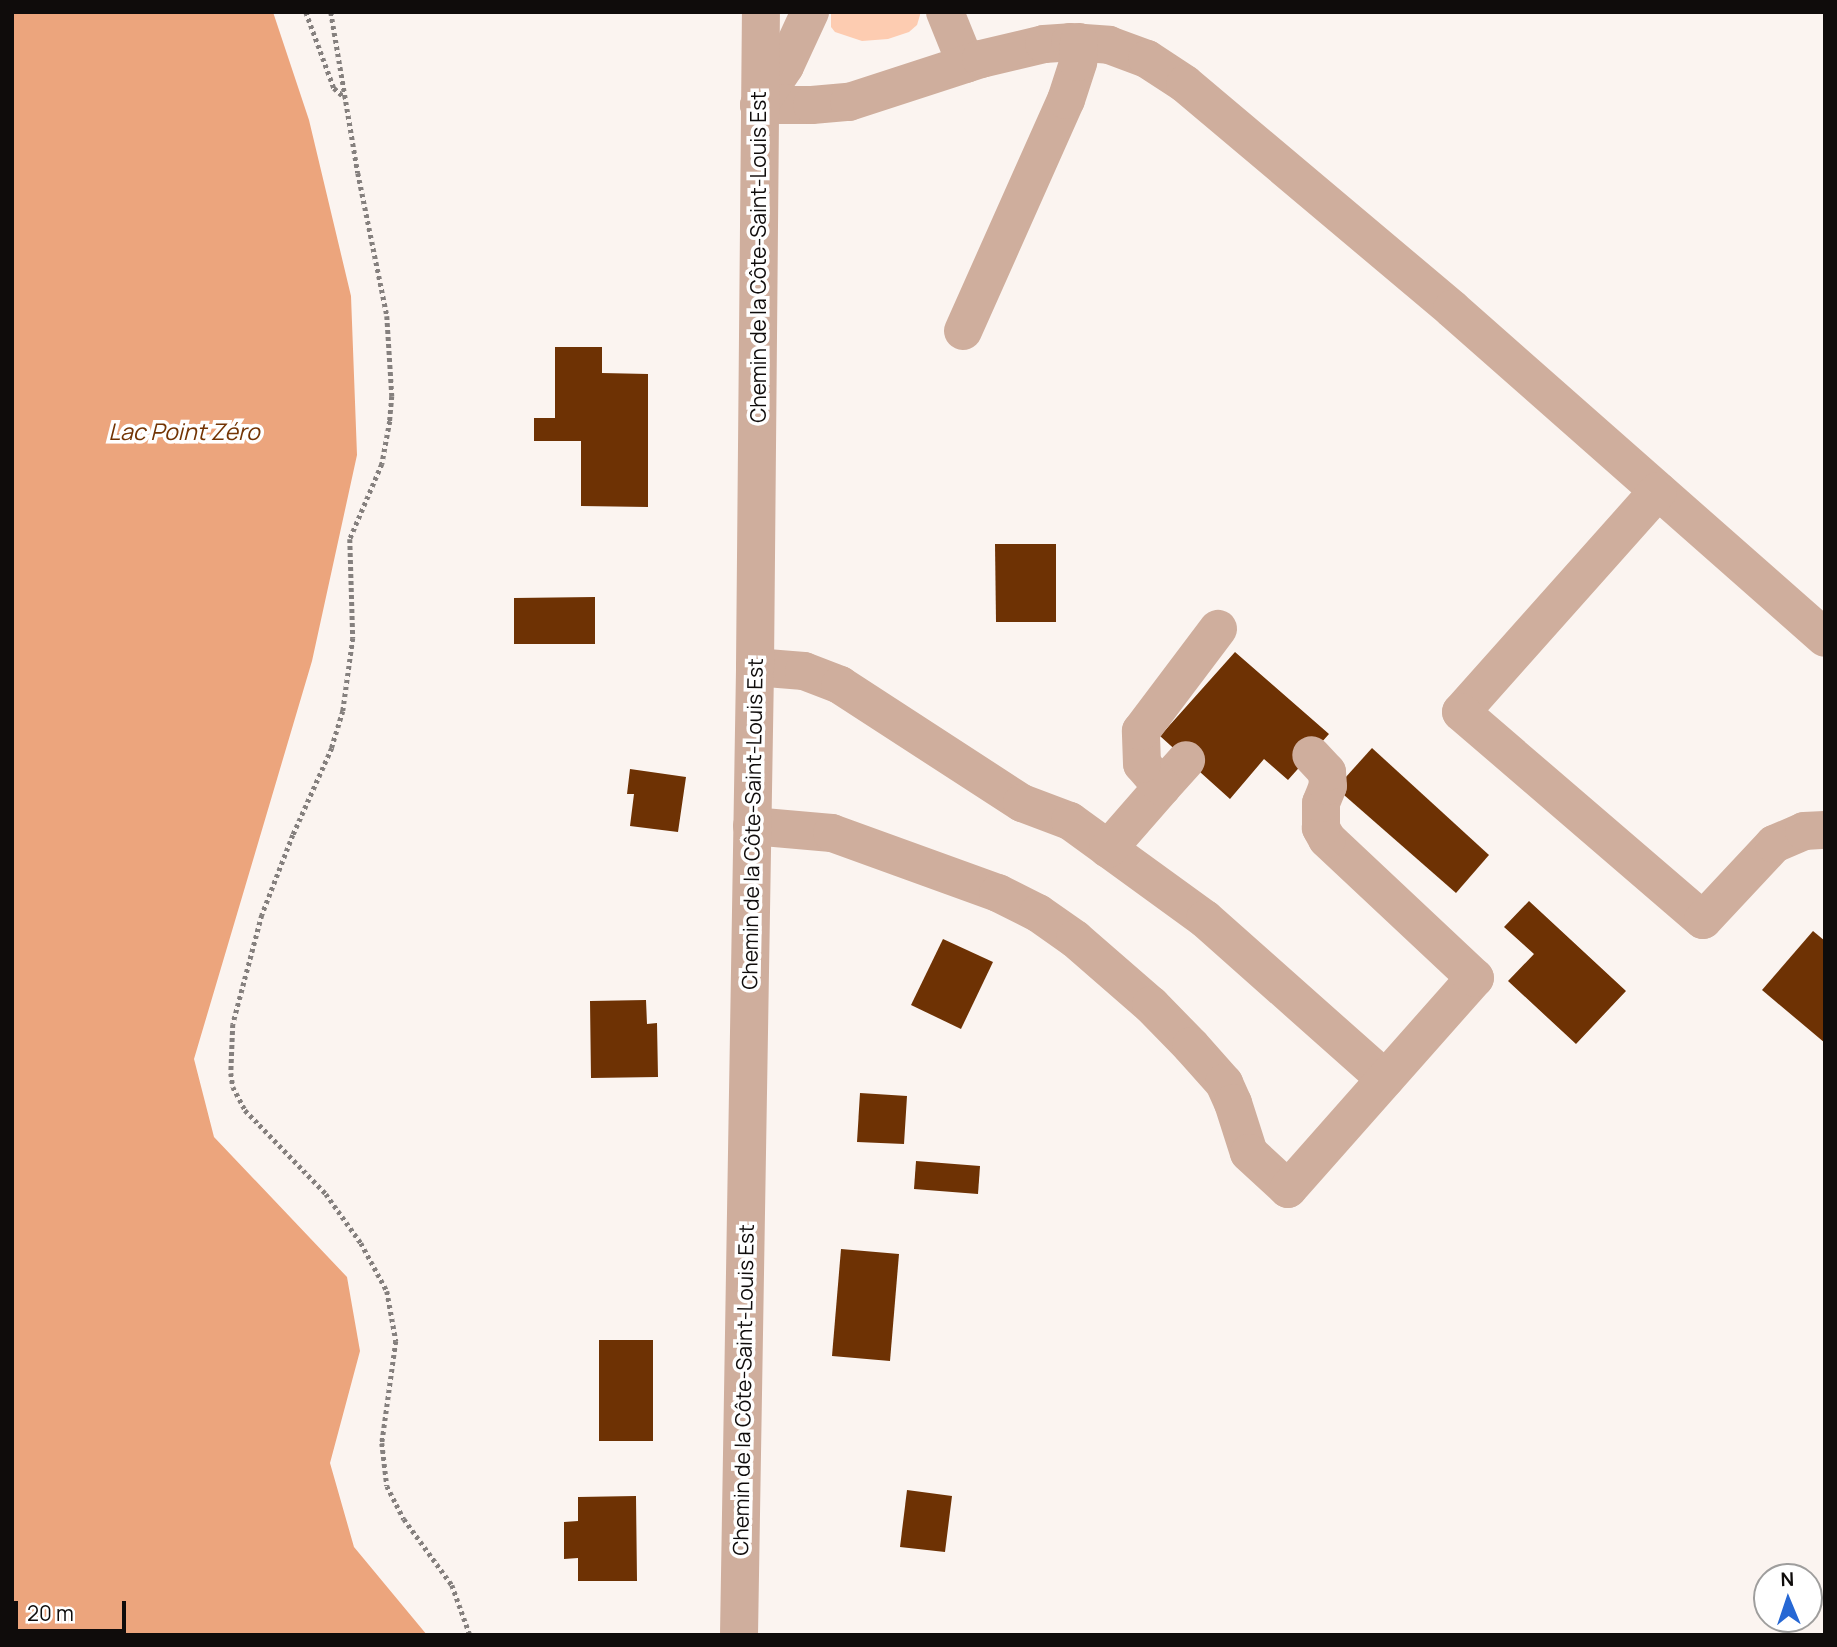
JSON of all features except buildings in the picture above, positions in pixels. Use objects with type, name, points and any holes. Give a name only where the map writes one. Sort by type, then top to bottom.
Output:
[{"type":"street","name":"Chemin de la Côte-Saint-Louis Est","points":[[739,1635],[755,667],[761,12]]},
{"type":"street","points":[[760,105],[785,66],[810,12]]},
{"type":"street","points":[[945,12],[967,64]]},
{"type":"street","points":[[760,105],[849,102],[1023,48],[1079,43],[1128,51],[1147,59],[1185,83],[1452,309],[1825,638]]},
{"type":"street","points":[[963,331],[1066,100],[1078,62],[1079,43]]},
{"type":"street","points":[[1658,491],[1461,712],[1703,920],[1773,844],[1804,831],[1825,830]]},
{"type":"street","points":[[1108,849],[1174,773],[1142,764],[1141,731],[1218,629]]},
{"type":"street","points":[[755,667],[804,671],[840,685],[1021,803],[1070,821],[1205,919],[1385,1079]]},
{"type":"street","points":[[752,827],[832,833],[998,892],[1038,913],[1075,939],[1142,996],[1191,1046],[1224,1083],[1249,1153],[1288,1189],[1475,978],[1327,839],[1321,828],[1321,803],[1328,786],[1327,772],[1311,755]]},
{"type":"path","points":[[306,12],[334,88],[345,99]]},
{"type":"path","points":[[331,12],[387,316],[392,396],[390,421],[382,464],[350,539],[353,638],[343,711],[332,748],[293,835],[262,915],[233,1024],[231,1073],[233,1087],[246,1110],[326,1194],[361,1243],[387,1292],[396,1341],[382,1443],[387,1486],[404,1518],[452,1585],[470,1635]]},
{"type":"shaded area","points":[[831,12],[920,12],[920,15],[917,25],[909,32],[888,39],[862,41],[835,32],[831,27]]},
{"type":"water","name":"Lac Point Zéro","points":[[12,12],[273,12],[309,120],[351,296],[357,455],[312,661],[194,1059],[214,1137],[347,1277],[360,1351],[330,1463],[354,1547],[427,1635],[12,1635]]}]
